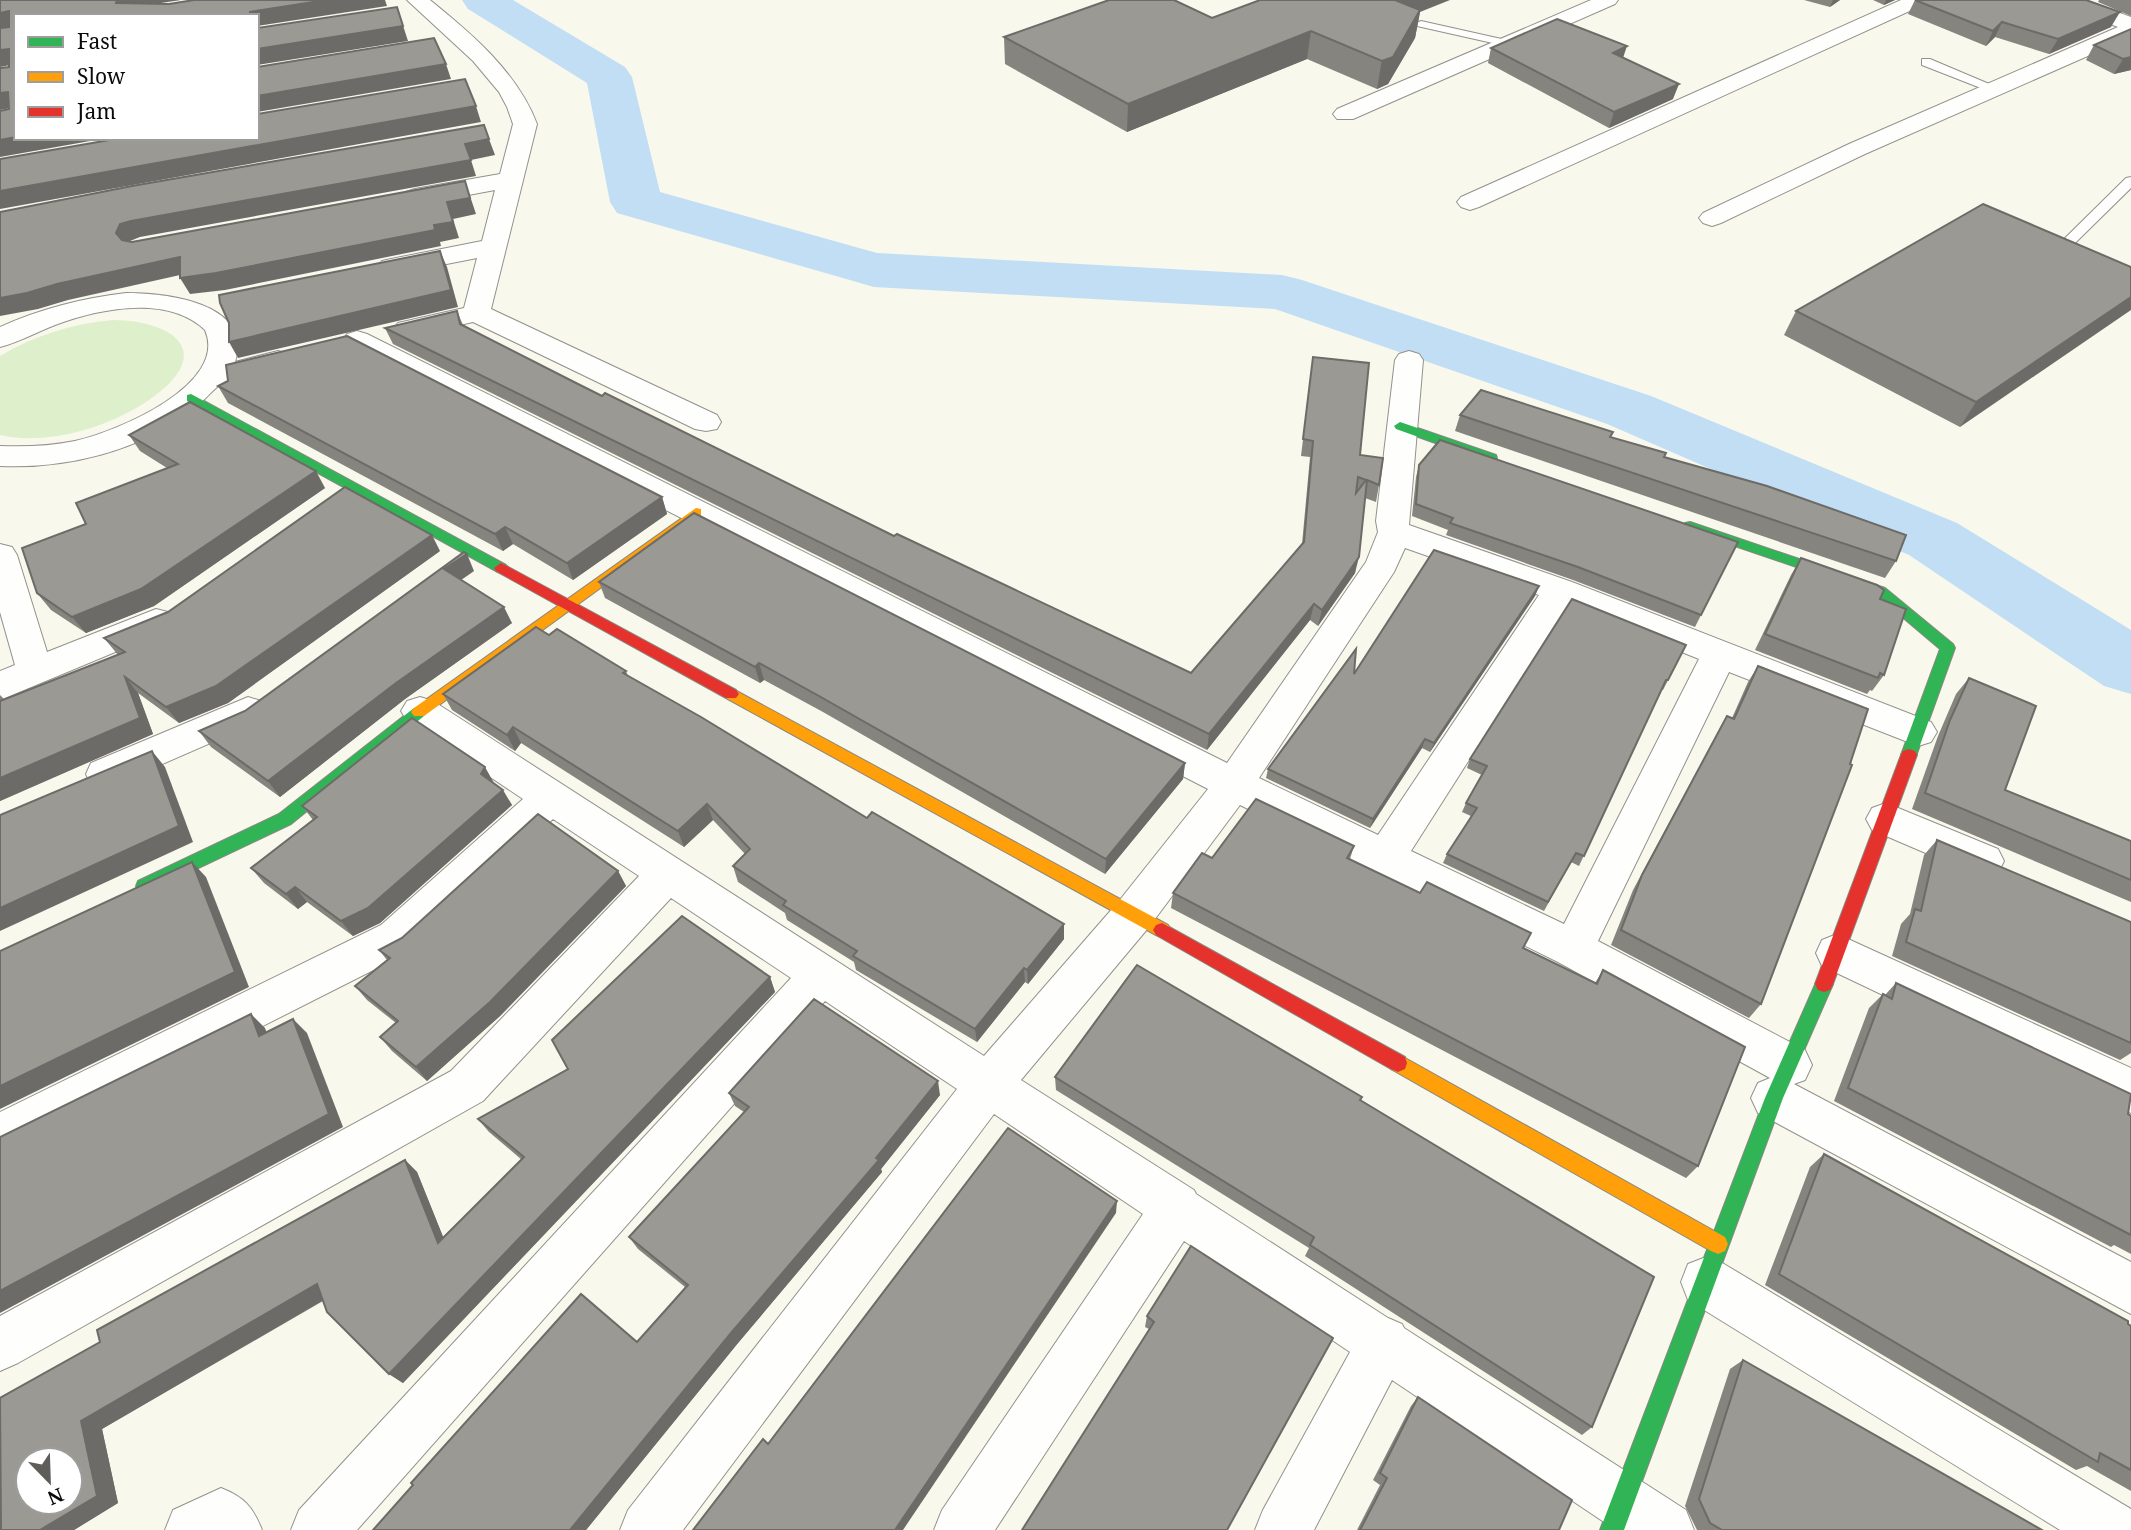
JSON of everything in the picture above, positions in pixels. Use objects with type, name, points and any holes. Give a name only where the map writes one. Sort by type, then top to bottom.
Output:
[{"type":"street","points":[[1345,114],[1608,0]]},
{"type":"street","points":[[1470,202],[1918,0]]},
{"type":"street","points":[[1712,218],[1857,149],[2130,31],[2128,23],[2065,0]]},
{"type":"street","points":[[416,7],[466,40],[521,108],[525,124],[476,313]]},
{"type":"street","points":[[440,45],[466,40]]},
{"type":"street","points":[[472,85],[499,80]]},
{"type":"street","points":[[498,129],[525,124]]},
{"type":"street","points":[[386,202],[509,180]]},
{"type":"street","points":[[360,273],[492,247]]},
{"type":"street","points":[[0,338],[35,321],[138,288],[211,319],[222,335],[223,354],[212,376],[191,398],[154,422],[108,441],[57,454],[0,456]]},
{"type":"street","points":[[189,308],[228,300]]},
{"type":"street","points":[[706,422],[476,313],[344,343],[696,512],[1234,784],[1573,949],[1782,1081],[2131,1289]]},
{"type":"street","points":[[212,376],[304,353]]},
{"type":"street","points":[[648,1530],[989,1084],[1134,914],[1234,784],[1382,564],[1394,532],[1392,521],[1400,426],[1409,360]]},
{"type":"street","points":[[191,398],[1134,914],[1712,1263],[2112,1530]]},
{"type":"street","points":[[1400,426],[1504,462]]},
{"type":"street","points":[[320,509],[353,486]]},
{"type":"street","points":[[124,896],[285,819],[420,711],[696,512]]},
{"type":"street","points":[[1617,1515],[1782,1081],[1837,953],[1948,648],[1880,591],[1672,520]]},
{"type":"street","points":[[1394,532],[1560,590],[1918,732]]},
{"type":"street","points":[[438,573],[470,550]]},
{"type":"street","points":[[0,555],[35,670]]},
{"type":"street","points":[[1386,856],[1560,590]]},
{"type":"street","points":[[0,686],[167,617],[178,609]]},
{"type":"street","points":[[1573,949],[1720,654]]},
{"type":"street","points":[[76,786],[242,715],[275,692]]},
{"type":"street","points":[[420,711],[1384,1342],[1617,1515],[1666,1530]]},
{"type":"street","points":[[0,1136],[396,938],[551,797]]},
{"type":"street","points":[[1886,819],[2021,877]]},
{"type":"street","points":[[0,1345],[467,1086],[668,873]]},
{"type":"street","points":[[1837,953],[2131,1091]]},
{"type":"street","points":[[319,1530],[822,974]]},
{"type":"street","points":[[962,1530],[1177,1208]]},
{"type":"street","points":[[1283,1530],[1384,1342]]},
{"type":"street","points":[[193,1530],[221,1516],[234,1530]]},
{"type":"lane","points":[[1421,24],[1506,43]]},
{"type":"lane","points":[[1926,62],[1995,89]]},
{"type":"lane","points":[[2131,181],[2059,243],[2131,274]]},
{"type":"green space","points":[[113,320],[155,326],[180,343],[184,355],[181,368],[169,383],[133,410],[78,432],[38,438],[0,435],[0,356],[54,332]]},
{"type":"building","points":[[0,0],[117,0],[116,3],[169,4],[194,0],[326,0],[250,14],[14,14],[14,137],[0,140],[0,111],[9,109],[8,92],[0,93],[0,68],[9,67],[9,49],[0,50],[0,28],[9,27],[9,11],[0,13]]},
{"type":"building","points":[[1109,0],[1174,0],[1212,18],[1260,0],[1395,0],[1420,10],[1393,57],[1382,61],[1311,31],[1128,104],[1004,37]]},
{"type":"building","points":[[1915,0],[2086,0],[2120,12],[2058,39],[2002,22],[1993,31]]},
{"type":"building","points":[[397,7],[403,26],[259,49],[259,28]]},
{"type":"building","points":[[1557,19],[1627,46],[1613,53],[1679,84],[1614,112],[1491,48]]},
{"type":"building","points":[[2131,29],[2131,57],[2123,59],[2094,45]]},
{"type":"building","points":[[434,38],[446,64],[259,96],[259,67]]},
{"type":"building","points":[[465,79],[476,106],[0,191],[0,159],[109,140],[259,140],[259,114]]},
{"type":"building","points":[[484,125],[489,139],[465,144],[471,160],[131,221],[120,224],[116,233],[122,240],[132,242],[465,181],[470,198],[447,202],[453,222],[434,225],[435,230],[180,278],[180,257],[0,298],[0,212],[132,186]]},
{"type":"building","points":[[1983,204],[2131,267],[2131,297],[1976,402],[1796,311]]},
{"type":"building","points":[[440,251],[451,290],[229,342],[229,323],[219,295]]},
{"type":"building","points":[[457,311],[460,324],[602,396],[605,393],[894,536],[897,534],[1191,673],[1304,542],[1313,441],[1303,439],[1313,357],[1369,363],[1360,455],[1383,458],[1379,485],[1367,480],[1359,557],[1322,610],[1314,604],[1209,734],[385,328]],"holes":[[[1358,477],[1366,480],[1356,493]]]},
{"type":"building","points":[[347,336],[662,497],[567,563],[505,527],[495,534],[218,386],[228,381],[226,365]]},
{"type":"building","points":[[1481,390],[1613,432],[1610,437],[1666,453],[1664,457],[1767,486],[1906,535],[1896,561],[1460,415]]},
{"type":"building","points":[[190,402],[316,471],[141,589],[72,617],[37,593],[22,548],[86,524],[76,503],[178,464],[129,435]]},
{"type":"building","points":[[1440,440],[1738,542],[1701,615],[1578,567],[1450,523],[1453,518],[1416,504],[1419,465]]},
{"type":"building","points":[[345,487],[432,535],[216,686],[166,707],[125,677],[140,718],[0,778],[0,701],[125,652],[104,638],[168,612]]},
{"type":"building","points":[[694,513],[1185,763],[1106,859],[759,663],[755,667],[599,582]]},
{"type":"building","points":[[1434,550],[1539,586],[1434,743],[1425,739],[1373,819],[1268,769],[1356,649],[1354,674]]},
{"type":"building","points":[[464,552],[467,554],[444,569],[504,607],[396,683],[268,781],[199,731],[245,711]]},
{"type":"building","points":[[1801,558],[1877,585],[1884,590],[1880,599],[1906,609],[1884,675],[1880,673],[1878,678],[1765,634]]},
{"type":"building","points":[[1572,599],[1686,645],[1666,680],[1584,856],[1576,853],[1548,902],[1447,854],[1477,808],[1466,803],[1487,766],[1470,759]]},
{"type":"building","points":[[536,627],[549,635],[557,629],[626,671],[623,673],[867,818],[872,812],[1064,924],[975,1029],[853,956],[857,951],[783,905],[786,901],[733,866],[750,849],[707,804],[678,831],[513,727],[507,735],[443,694]]},
{"type":"building","points":[[1758,666],[1868,709],[1850,764],[1852,765],[1761,1004],[1621,930],[1642,875],[1727,716],[1734,719]]},
{"type":"building","points":[[1969,678],[2036,706],[2005,790],[2131,841],[2131,880],[1925,793],[1950,720]]},
{"type":"building","points":[[412,718],[485,767],[481,774],[503,790],[368,908],[341,921],[295,887],[286,894],[251,868],[317,817],[302,806]]},
{"type":"building","points":[[152,751],[179,826],[0,908],[0,815]]},
{"type":"building","points":[[1256,799],[1354,846],[1347,858],[1420,893],[1427,882],[1531,933],[1523,948],[1597,984],[1603,970],[1745,1047],[1698,1166],[1173,893],[1202,853],[1212,858]]},
{"type":"building","points":[[538,814],[618,871],[490,1002],[416,1067],[380,1037],[398,1021],[355,986],[390,958],[379,950],[402,938]]},
{"type":"building","points":[[1937,840],[2131,922],[2131,1043],[1906,942],[1915,909],[1921,911]]},
{"type":"building","points":[[192,862],[235,972],[0,1086],[0,951]]},
{"type":"building","points":[[682,916],[770,977],[389,1374],[327,1312],[317,1284],[81,1421],[97,1496],[84,1504],[84,1446],[14,1446],[14,1516],[63,1516],[40,1530],[1,1530],[0,1398],[100,1342],[97,1330],[405,1160],[438,1243],[524,1157],[478,1119],[568,1069],[552,1040]]},
{"type":"building","points":[[1137,965],[1362,1097],[1360,1100],[1654,1277],[1592,1427],[1310,1245],[1314,1237],[1055,1077]]},
{"type":"building","points":[[1896,983],[2131,1094],[2128,1114],[2131,1116],[2131,1235],[1848,1088],[1883,994],[1892,999]]},
{"type":"building","points":[[814,999],[938,1081],[876,1158],[879,1160],[731,1333],[570,1530],[373,1530],[413,1485],[411,1483],[581,1294],[637,1342],[688,1285],[629,1237],[749,1107],[729,1093]]},
{"type":"building","points":[[251,1014],[259,1036],[293,1019],[329,1114],[0,1291],[0,1137]]},
{"type":"building","points":[[1008,1128],[1117,1201],[895,1530],[693,1530],[763,1439],[768,1444]]},
{"type":"building","points":[[1824,1154],[2128,1321],[2131,1326],[2131,1470],[2100,1453],[2098,1462],[1779,1274]]},
{"type":"building","points":[[1191,1246],[1333,1338],[1227,1530],[1022,1530],[1154,1322],[1147,1316]]},
{"type":"building","points":[[1743,1360],[2042,1530],[1722,1530],[1710,1523],[1699,1499]]},
{"type":"building","points":[[1418,1397],[1572,1500],[1559,1530],[1360,1530],[1387,1478],[1380,1473]]},
{"type":"waterway","points":[[483,0],[609,77],[636,202],[874,270],[1282,292],[1629,410],[1933,539],[2131,666]]},
{"type":"traffic: fast","points":[[191,398],[501,568]]},
{"type":"traffic: fast","points":[[1400,426],[1491,458]]},
{"type":"traffic: fast","points":[[1690,526],[1880,591],[1948,648],[1909,755]]},
{"type":"traffic: fast","points":[[144,886],[285,819],[419,712]]},
{"type":"traffic: fast","points":[[1612,1530],[1774,1098],[1824,984]]},
{"type":"traffic: slow","points":[[419,712],[696,512]]},
{"type":"traffic: slow","points":[[731,694],[1162,930]]},
{"type":"traffic: slow","points":[[1398,1063],[1718,1244]]},
{"type":"traffic: jam","points":[[501,568],[731,694]]},
{"type":"traffic: jam","points":[[1824,984],[1909,755]]},
{"type":"traffic: jam","points":[[1162,930],[1398,1063]]}]
